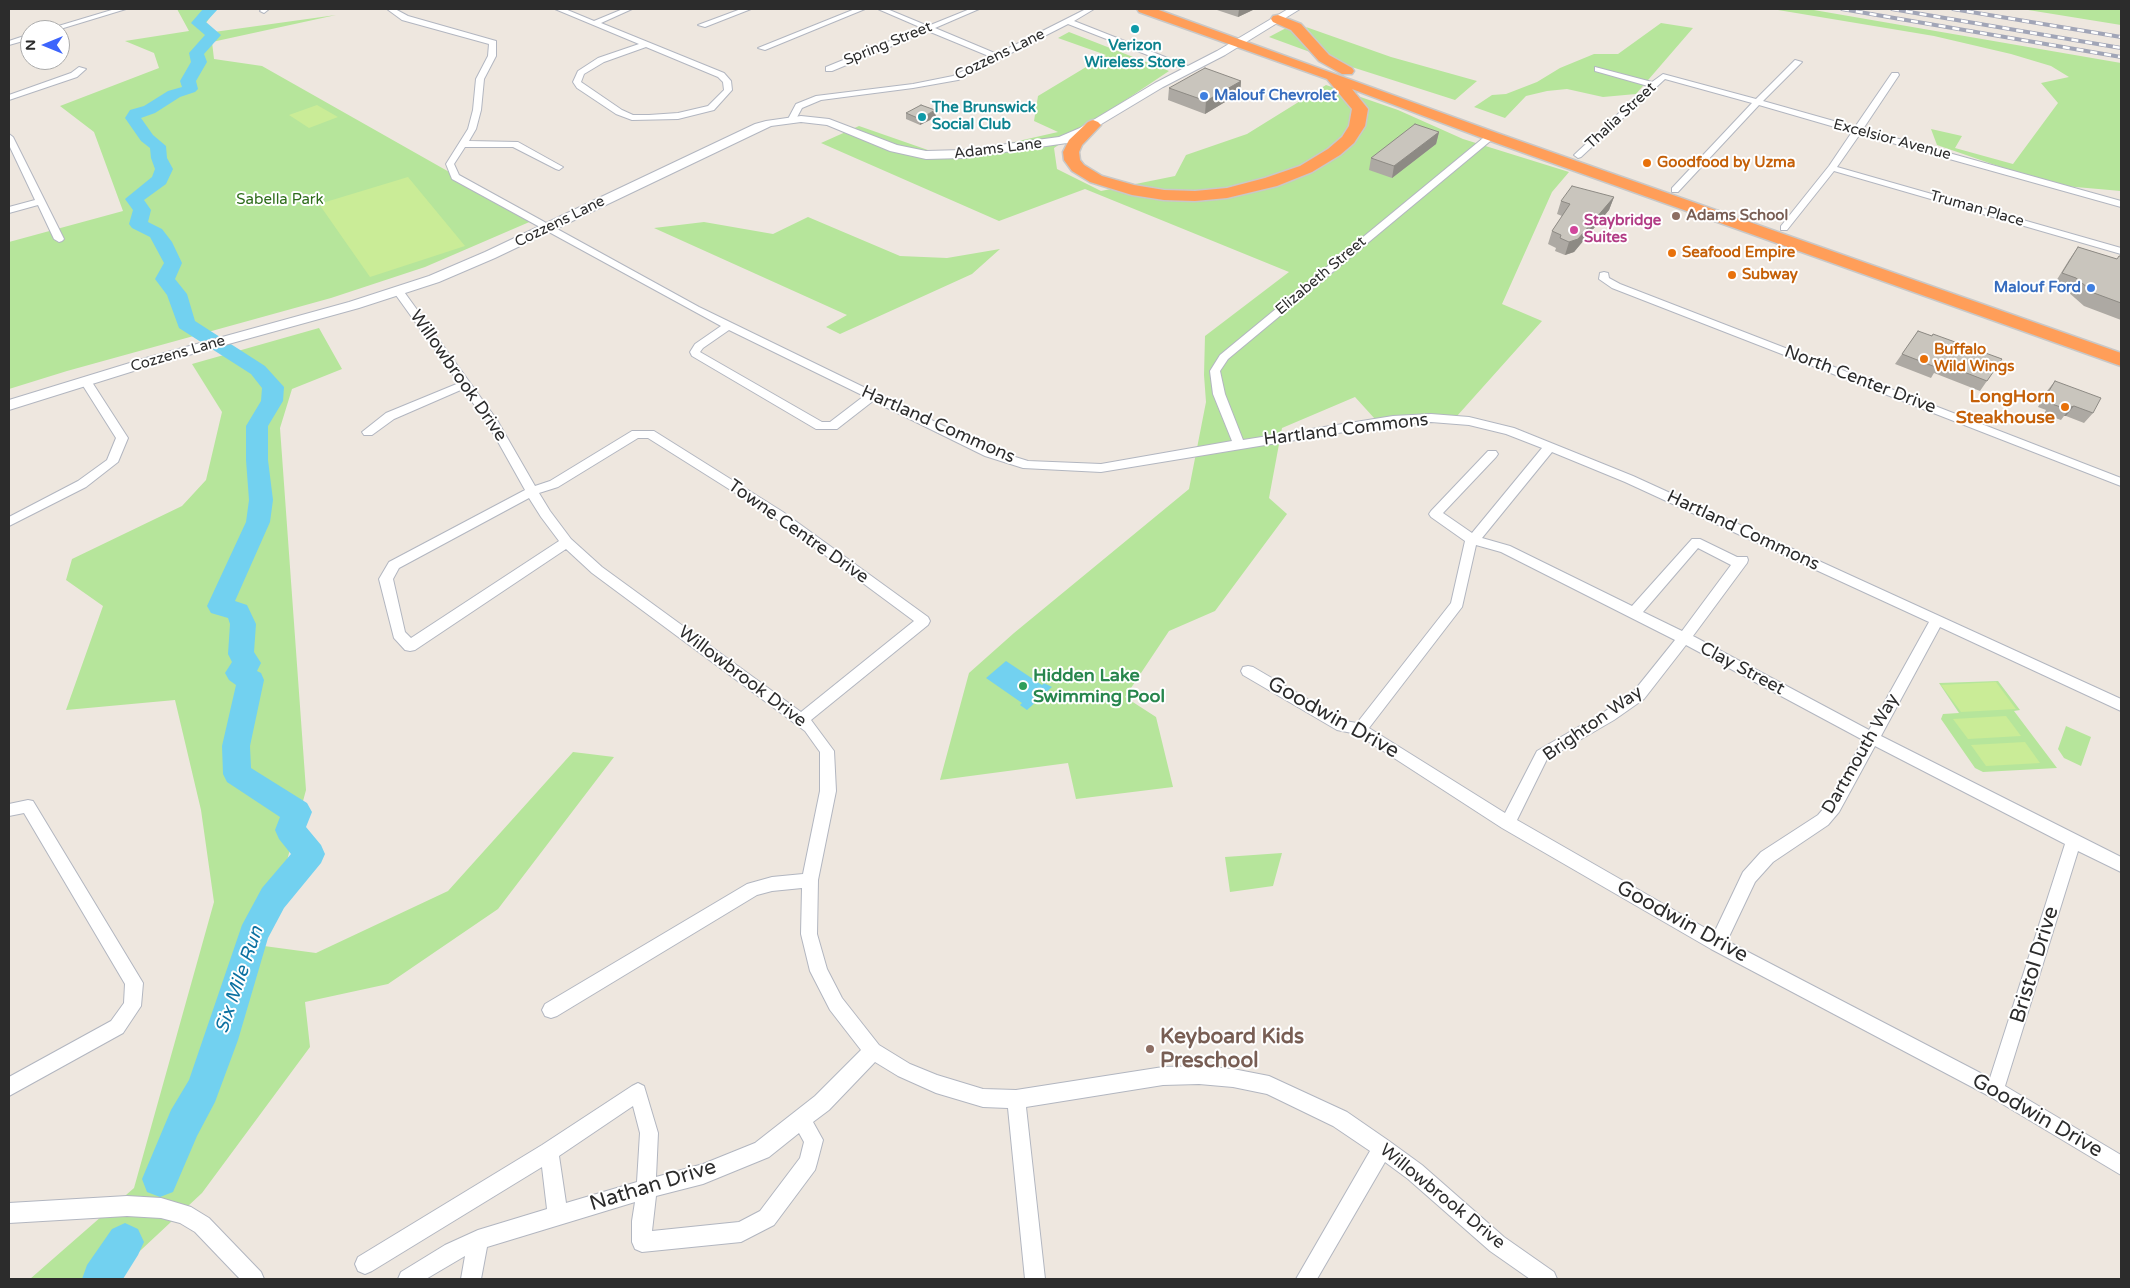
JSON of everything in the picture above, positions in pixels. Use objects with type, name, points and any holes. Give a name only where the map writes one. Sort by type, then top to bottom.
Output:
[{"type":"highway","points":[[1144,9],[1358,77],[2044,319],[2121,348]]},
{"type":"highway","points":[[1168,9],[1326,74],[1491,136],[2121,360]]},
{"type":"highway","points":[[1278,19],[1296,27],[1326,60],[1358,77]]},
{"type":"highway","points":[[1093,125],[1075,143],[1071,152],[1072,160],[1078,168],[1096,179],[1132,190],[1164,195],[1205,195],[1238,190],[1280,179],[1306,169],[1334,152],[1352,135],[1360,116],[1358,105],[1350,94],[1326,74]]},
{"type":"street","points":[[70,24],[122,9]]},
{"type":"street","points":[[390,9],[405,18],[493,43],[492,56],[480,79],[477,110],[472,129],[462,144]]},
{"type":"street","points":[[560,9],[705,66],[721,75],[728,82],[728,90],[711,108],[678,116],[649,118],[619,112],[580,86],[577,82],[581,73],[601,60],[646,44]]},
{"type":"street","points":[[595,23],[629,9]]},
{"type":"street","points":[[702,25],[747,9]]},
{"type":"street","points":[[762,48],[861,9]]},
{"type":"street","points":[[882,9],[998,56]]},
{"type":"street","name":"Spring Street","points":[[829,69],[976,9]]},
{"type":"street","name":"Cozzens Lane","points":[[9,405],[398,291],[463,267],[759,126],[792,120],[799,106],[813,100],[955,78],[1091,9]]},
{"type":"street","name":"Adams Lane","points":[[792,120],[829,122],[902,151],[932,156],[1049,144],[1076,134],[1093,125],[1295,9]]},
{"type":"street","points":[[1068,21],[1190,68]]},
{"type":"street","points":[[1674,190],[1798,62]]},
{"type":"street","points":[[9,98],[74,75],[82,68]]},
{"type":"street","points":[[1598,69],[1654,85]]},
{"type":"street","name":"Excelsior Avenue","points":[[1663,76],[1857,132],[2121,204]]},
{"type":"street","name":"Thalia Street","points":[[1578,156],[1663,76]]},
{"type":"street","points":[[1784,228],[1832,168],[1895,76]]},
{"type":"street","name":"Elizabeth Street","points":[[1239,444],[1219,394],[1215,371],[1224,357],[1491,136]]},
{"type":"street","points":[[9,137],[59,239]]},
{"type":"street","points":[[462,144],[515,144],[559,168]]},
{"type":"street","name":"Hartland Commons","points":[[462,144],[450,164],[455,177],[695,310],[989,452],[1027,465],[1101,468],[1393,420],[1431,418],[1477,423],[1510,431],[1629,479],[2121,705]]},
{"type":"street","name":"Truman Place","points":[[1832,168],[2121,251]]},
{"type":"street","points":[[9,210],[40,202]]},
{"type":"street","name":"North Center Drive","points":[[1604,275],[1604,279],[1616,286],[2121,482]]},
{"type":"street","name":"Willowbrook Drive","points":[[398,291],[493,423],[545,514],[567,542],[597,570],[810,727],[827,751],[828,792],[810,880],[810,934],[819,971],[836,1004],[873,1051],[904,1070],[936,1084],[983,1098],[1016,1099],[1163,1076],[1199,1075],[1233,1078],[1269,1085],[1340,1119],[1382,1148],[1415,1172],[1497,1244],[1547,1279]]},
{"type":"street","points":[[728,326],[698,346],[696,354],[820,426],[833,426],[872,396]]},
{"type":"street","points":[[9,522],[82,484],[112,462],[122,438],[86,381]]},
{"type":"street","points":[[368,432],[390,416],[464,385]]},
{"type":"street","name":"Towne Centre Drive","points":[[532,492],[554,484],[636,434],[650,434],[778,515],[923,621],[801,720]]},
{"type":"street","points":[[1360,729],[1457,604],[1470,544],[1550,447]]},
{"type":"street","name":"Clay Street","points":[[1492,454],[1436,514],[1473,540],[1505,549],[1684,638],[1872,738],[2121,864]]},
{"type":"street","points":[[532,492],[394,565],[386,579],[399,634],[410,646],[567,542]]},
{"type":"street","name":"Brighton Way","points":[[1508,823],[1542,755],[1584,729],[1610,716],[1639,694],[1684,638],[1741,561],[1696,542],[1633,614]]},
{"type":"street","name":"Dartmouth Way","points":[[1717,944],[1750,877],[1758,866],[1766,858],[1823,820],[1834,807],[1937,620]]},
{"type":"street","name":"Goodwin Drive","points":[[1248,671],[1342,726],[1360,729],[1508,823],[1717,944],[1995,1090],[2121,1166]]},
{"type":"street","points":[[9,810],[28,806],[134,983],[132,1006],[117,1027],[9,1087]]},
{"type":"street","name":"Bristol Drive","points":[[1995,1090],[2074,840]]},
{"type":"street","points":[[550,1010],[753,889],[772,884],[810,880]]},
{"type":"street","name":"Nathan Drive","points":[[408,1279],[452,1252],[478,1240],[703,1174],[762,1150],[822,1103],[873,1051]]},
{"type":"street","points":[[365,1264],[549,1152],[638,1092],[649,1134],[646,1170],[647,1189],[642,1221],[642,1242],[741,1232],[768,1218],[808,1163],[814,1140],[801,1120]]},
{"type":"street","points":[[1016,1099],[1035,1279]]},
{"type":"street","points":[[1306,1279],[1382,1148]]},
{"type":"street","points":[[549,1152],[558,1215]]},
{"type":"street","points":[[9,1213],[127,1206],[161,1208],[184,1214],[202,1225],[254,1279]]},
{"type":"street","points":[[471,1279],[478,1240]]},
{"type":"green space","name":"Sabella Park","points":[[177,9],[216,9],[206,23],[214,32],[336,15],[212,42],[214,59],[262,66],[534,220],[425,267],[331,298],[67,371],[9,389],[9,242],[123,211],[94,132],[60,106],[159,68],[154,53],[125,41],[189,31]]},
{"type":"green space","points":[[1772,9],[1808,9],[2121,63],[2121,191],[2053,185],[1937,145],[1931,129],[1962,136],[1955,148],[2013,164],[2058,103],[2041,83],[2069,77],[2051,66],[2011,54],[1934,36]]},
{"type":"green space","points":[[2022,9],[2121,9],[2121,25]]},
{"type":"green space","points":[[1661,23],[1693,28],[1636,94],[1603,97],[1567,89],[1547,91],[1526,96],[1505,118],[1474,107],[1492,95],[1506,94],[1537,82],[1560,68],[1594,54],[1618,54]]},
{"type":"green space","points":[[1288,27],[1310,52],[1269,37]]},
{"type":"green space","points":[[1306,27],[1391,57],[1477,81],[1455,100],[1333,61]]},
{"type":"green space","points":[[1069,32],[1169,71],[1054,148],[1057,169],[1101,191],[1175,176],[1186,155],[1247,134],[1326,85],[1398,110],[1463,139],[1569,172],[1552,192],[1502,304],[1542,321],[1457,416],[1375,419],[1355,397],[1282,428],[1269,498],[1287,514],[1215,611],[1169,631],[1125,697],[1156,717],[1173,787],[1076,799],[1068,763],[940,780],[969,673],[1014,633],[1189,489],[1206,402],[1204,375],[1205,336],[1289,272],[1085,189],[999,221],[821,143],[859,126],[948,157],[1058,132],[1034,121],[1038,96],[1106,55],[1058,38]]},
{"type":"green space","points":[[317,105],[338,117],[309,128],[289,115]]},
{"type":"green space","points":[[408,177],[465,246],[370,277],[319,204]]},
{"type":"green space","points":[[808,217],[900,256],[947,258],[1000,249],[972,274],[840,334],[826,327],[847,315],[654,228],[704,222],[773,234]]},
{"type":"green space","points":[[319,328],[342,369],[292,389],[280,428],[306,790],[264,946],[316,953],[448,891],[573,752],[614,757],[498,909],[388,984],[305,1002],[310,1047],[202,1193],[126,1264],[120,1279],[30,1279],[134,1188],[214,902],[201,810],[175,700],[66,710],[103,606],[66,580],[72,559],[182,506],[206,480],[222,412],[192,364]]},
{"type":"green space","points":[[1998,681],[2020,710],[2014,711],[2057,768],[1983,772],[1975,768],[1941,719],[1943,714],[1959,713],[1939,683]]},
{"type":"green space","points":[[1996,682],[2016,709],[1961,712],[1941,685]]},
{"type":"green space","points":[[2006,716],[2021,736],[1968,739],[1953,719]]},
{"type":"green space","points":[[2066,726],[2091,737],[2081,766],[2064,758],[2058,749]]},
{"type":"green space","points":[[2025,742],[2040,763],[1986,766],[1971,745]]},
{"type":"green space","points":[[1282,853],[1273,886],[1230,892],[1225,857]]},
{"type":"water","name":"Hidden Lake Swimming Pool","points":[[1006,661],[1042,685],[1044,683],[1052,687],[1027,710],[1020,705],[1022,703],[986,678]]},
{"type":"building","points":[[1205,68],[1241,81],[1206,101],[1169,88]]},
{"type":"building","points":[[921,105],[935,110],[920,119],[906,113]]},
{"type":"building","points":[[1415,124],[1439,132],[1394,166],[1371,158]]},
{"type":"building","name":"Staybridge Suites","points":[[1572,186],[1614,197],[1578,239],[1569,242],[1560,238],[1561,235],[1552,231],[1570,204],[1561,201]]},
{"type":"building","points":[[2078,247],[2117,259],[2121,256],[2121,303],[2094,293],[2076,278],[2062,273]]},
{"type":"building","points":[[1918,331],[1932,336],[1933,334],[2002,359],[1987,381],[1941,363],[1938,368],[1902,354]]},
{"type":"building","points":[[2055,381],[2101,398],[2093,413],[2074,406],[2069,410],[2052,404],[2054,400],[2046,396]]},
{"type":"waterway","name":"Six Mile Run","points":[[160,1179],[184,1123],[203,1090],[221,1040],[253,935],[273,898],[310,854],[290,830],[297,812],[237,774],[236,746],[251,680],[238,673],[248,663],[241,654],[243,624],[238,612],[220,606],[258,522],[261,500],[257,460],[257,426],[272,401],[273,387],[258,370],[186,324],[177,294],[165,279],[173,263],[163,242],[156,233],[138,224],[142,210],[134,199],[160,180],[164,169],[159,158],[158,146],[147,138],[133,118],[136,113],[149,110],[174,94],[190,89],[188,81],[199,62],[196,53],[214,35],[198,23],[211,9]]},
{"type":"waterway","name":"Six Mile Run","points":[[101,1279],[125,1242]]},
{"type":"railway","points":[[1842,9],[2121,57]]},
{"type":"railway","points":[[1892,9],[2121,48]]},
{"type":"railway","points":[[1953,9],[2121,37]]},
{"type":"place","name":"Verizon Wireless Store","points":[[1135,29]]},
{"type":"place","name":"Malouf Chevrolet","points":[[1204,96]]},
{"type":"place","name":"The Brunswick Social Club","points":[[922,117]]},
{"type":"place","name":"Goodfood by Uzma","points":[[1647,163]]},
{"type":"place","name":"Adams School","points":[[1676,216]]},
{"type":"place","name":"Staybridge Suites","points":[[1574,230]]},
{"type":"place","name":"Seafood Empire","points":[[1672,253]]},
{"type":"place","name":"Subway","points":[[1732,275]]},
{"type":"place","name":"Malouf Ford","points":[[2091,288]]},
{"type":"place","name":"Buffalo Wild Wings","points":[[1924,359]]},
{"type":"place","name":"LongHorn Steakhouse","points":[[2065,407]]},
{"type":"place","name":"Hidden Lake Swimming Pool","points":[[1023,686]]},
{"type":"place","name":"Keyboard Kids Preschool","points":[[1150,1049]]}]
